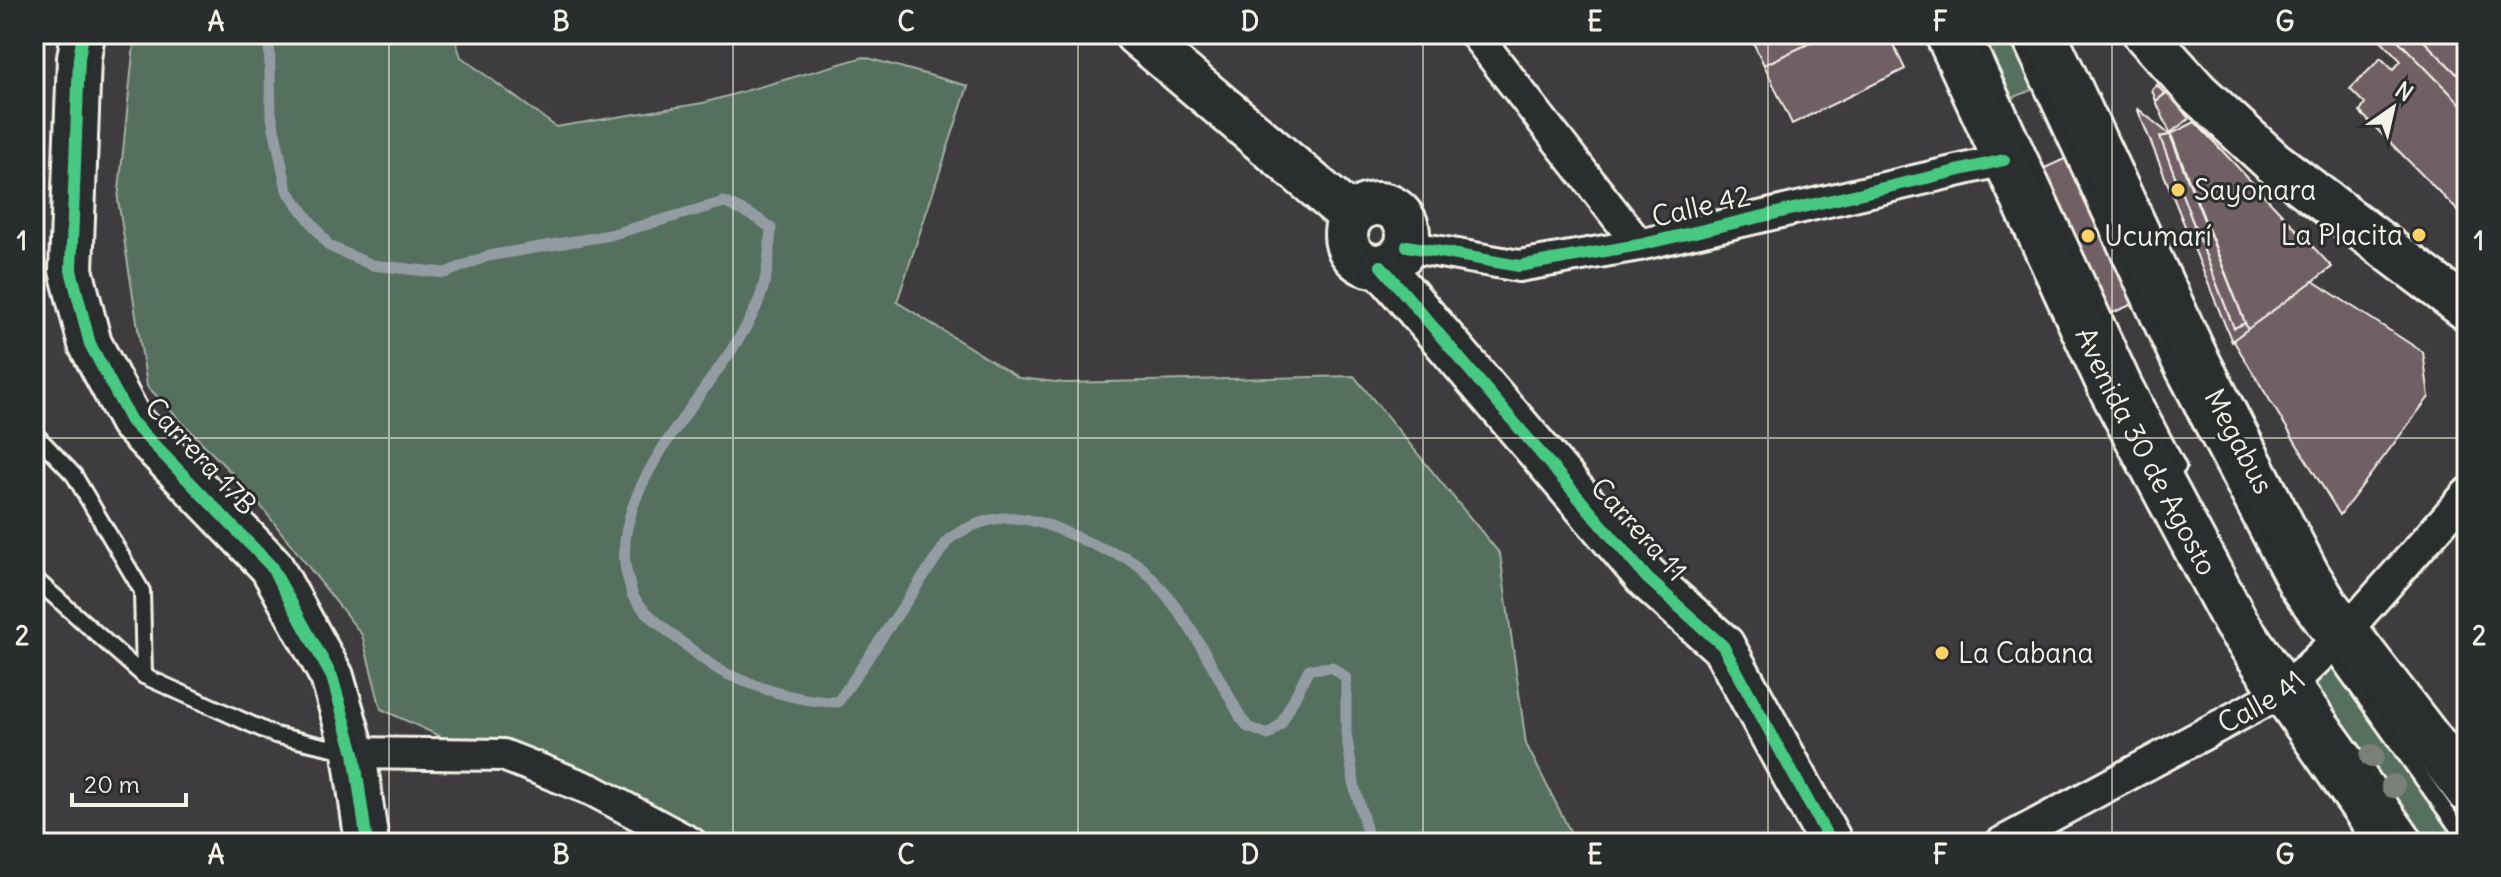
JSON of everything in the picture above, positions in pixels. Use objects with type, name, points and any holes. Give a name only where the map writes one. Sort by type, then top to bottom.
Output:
[{"type":"main road","name":"Avenida 30 de Agosto","points":[[1948,34],[2118,402],[2236,623],[2291,678],[2389,843]]},
{"type":"main road","points":[[2044,34],[2194,355],[2338,639],[2467,789]]},
{"type":"street","name":"Carrera 17B","points":[[83,34],[79,58],[71,270],[90,344],[131,421],[271,566],[332,677],[354,753],[367,843]]},
{"type":"street","points":[[1136,34],[1352,217],[1361,208],[1373,204],[1386,205],[1397,211],[1405,221],[1408,234],[1394,256]]},
{"type":"street","points":[[1475,34],[1639,245]]},
{"type":"street","points":[[2145,34],[2198,93],[2273,162],[2467,309]]},
{"type":"street","name":"Calle 42","points":[[1394,256],[1519,266],[1639,245],[2004,160]]},
{"type":"street","name":"Carrera 11","points":[[1394,256],[1647,578],[1723,646],[1831,843]]},
{"type":"street","name":"Calle 41","points":[[2001,843],[2291,678],[2338,639],[2467,494]]},
{"type":"street","points":[[354,753],[503,755],[592,790],[691,843]]},
{"type":"lane","points":[[1973,34],[2133,380],[2183,477]]},
{"type":"lane","name":"Megabus","points":[[2017,34],[2170,365],[2288,591],[2338,639],[2467,841]]},
{"type":"lane","points":[[34,433],[74,475],[142,591],[144,676]]},
{"type":"lane","points":[[34,578],[144,676],[275,735],[354,753]]},
{"type":"lane","points":[[2291,678],[2419,843]]},
{"type":"green space","points":[[135,34],[453,34],[461,57],[556,127],[703,103],[864,57],[968,86],[897,302],[1019,378],[1065,383],[1354,376],[1500,554],[1526,744],[1576,843],[671,843],[381,709],[362,635],[249,491],[147,386],[118,200]]},
{"type":"green space","points":[[1973,34],[2017,34],[2041,86],[2003,102]]},
{"type":"green space","points":[[2329,648],[2467,843],[2419,843],[2299,676]]},
{"type":"building","points":[[1749,34],[1829,34],[1764,65]]},
{"type":"building","points":[[1829,34],[1888,34],[1905,69],[1792,124],[1764,65]]},
{"type":"building","points":[[2375,34],[2392,34],[2467,110],[2467,220],[2360,112],[2365,104],[2350,89],[2381,58],[2393,70],[2401,61]]},
{"type":"building","points":[[2392,34],[2417,34],[2467,84],[2467,110]]},
{"type":"building","points":[[2417,34],[2463,34],[2467,38],[2467,84]]},
{"type":"building","points":[[2157,85],[2165,94],[2156,101],[2152,90]]},
{"type":"building","points":[[2168,92],[2189,119],[2170,133],[2156,101]]},
{"type":"building","points":[[2137,108],[2170,135],[2160,137],[2234,328],[2245,323],[2248,330],[2232,342]]},
{"type":"building","points":[[2195,122],[2332,267],[2248,330],[2171,134]]},
{"type":"building","points":[[2170,135],[2245,323],[2234,328],[2160,137]]},
{"type":"building","name":"Ucumarí","points":[[2073,155],[2140,301],[2103,317],[2036,172]]},
{"type":"building","points":[[2313,281],[2423,352],[2429,397],[2340,515],[2233,340]]},
{"type":"waterway","points":[[269,34],[271,113],[287,190],[329,246],[372,265],[445,273],[488,256],[610,235],[724,202],[771,228],[766,277],[757,305],[741,336],[648,472],[632,508],[625,544],[633,596],[658,623],[706,662],[727,674],[767,689],[810,700],[838,702],[949,539],[989,520],[1007,518],[1042,523],[1139,565],[1185,621],[1248,727],[1268,735],[1281,724],[1309,669],[1332,667],[1346,678],[1346,733],[1355,789],[1370,843]]},
{"type":"cycle path","points":[[83,34],[79,58],[71,270],[90,344],[131,421],[271,566],[332,677],[354,753],[367,843]]},
{"type":"cycle path","points":[[1407,246],[1519,266],[1639,245],[2004,160]]},
{"type":"cycle path","points":[[1381,266],[1647,578],[1723,646],[1831,843]]},
{"type":"place","name":"Sayonara","points":[[2178,190]]},
{"type":"place","name":"La Placita","points":[[2419,235]]},
{"type":"place","name":"Ucumarí","points":[[2088,236]]},
{"type":"place","name":"La Cabana","points":[[1942,653]]}]
